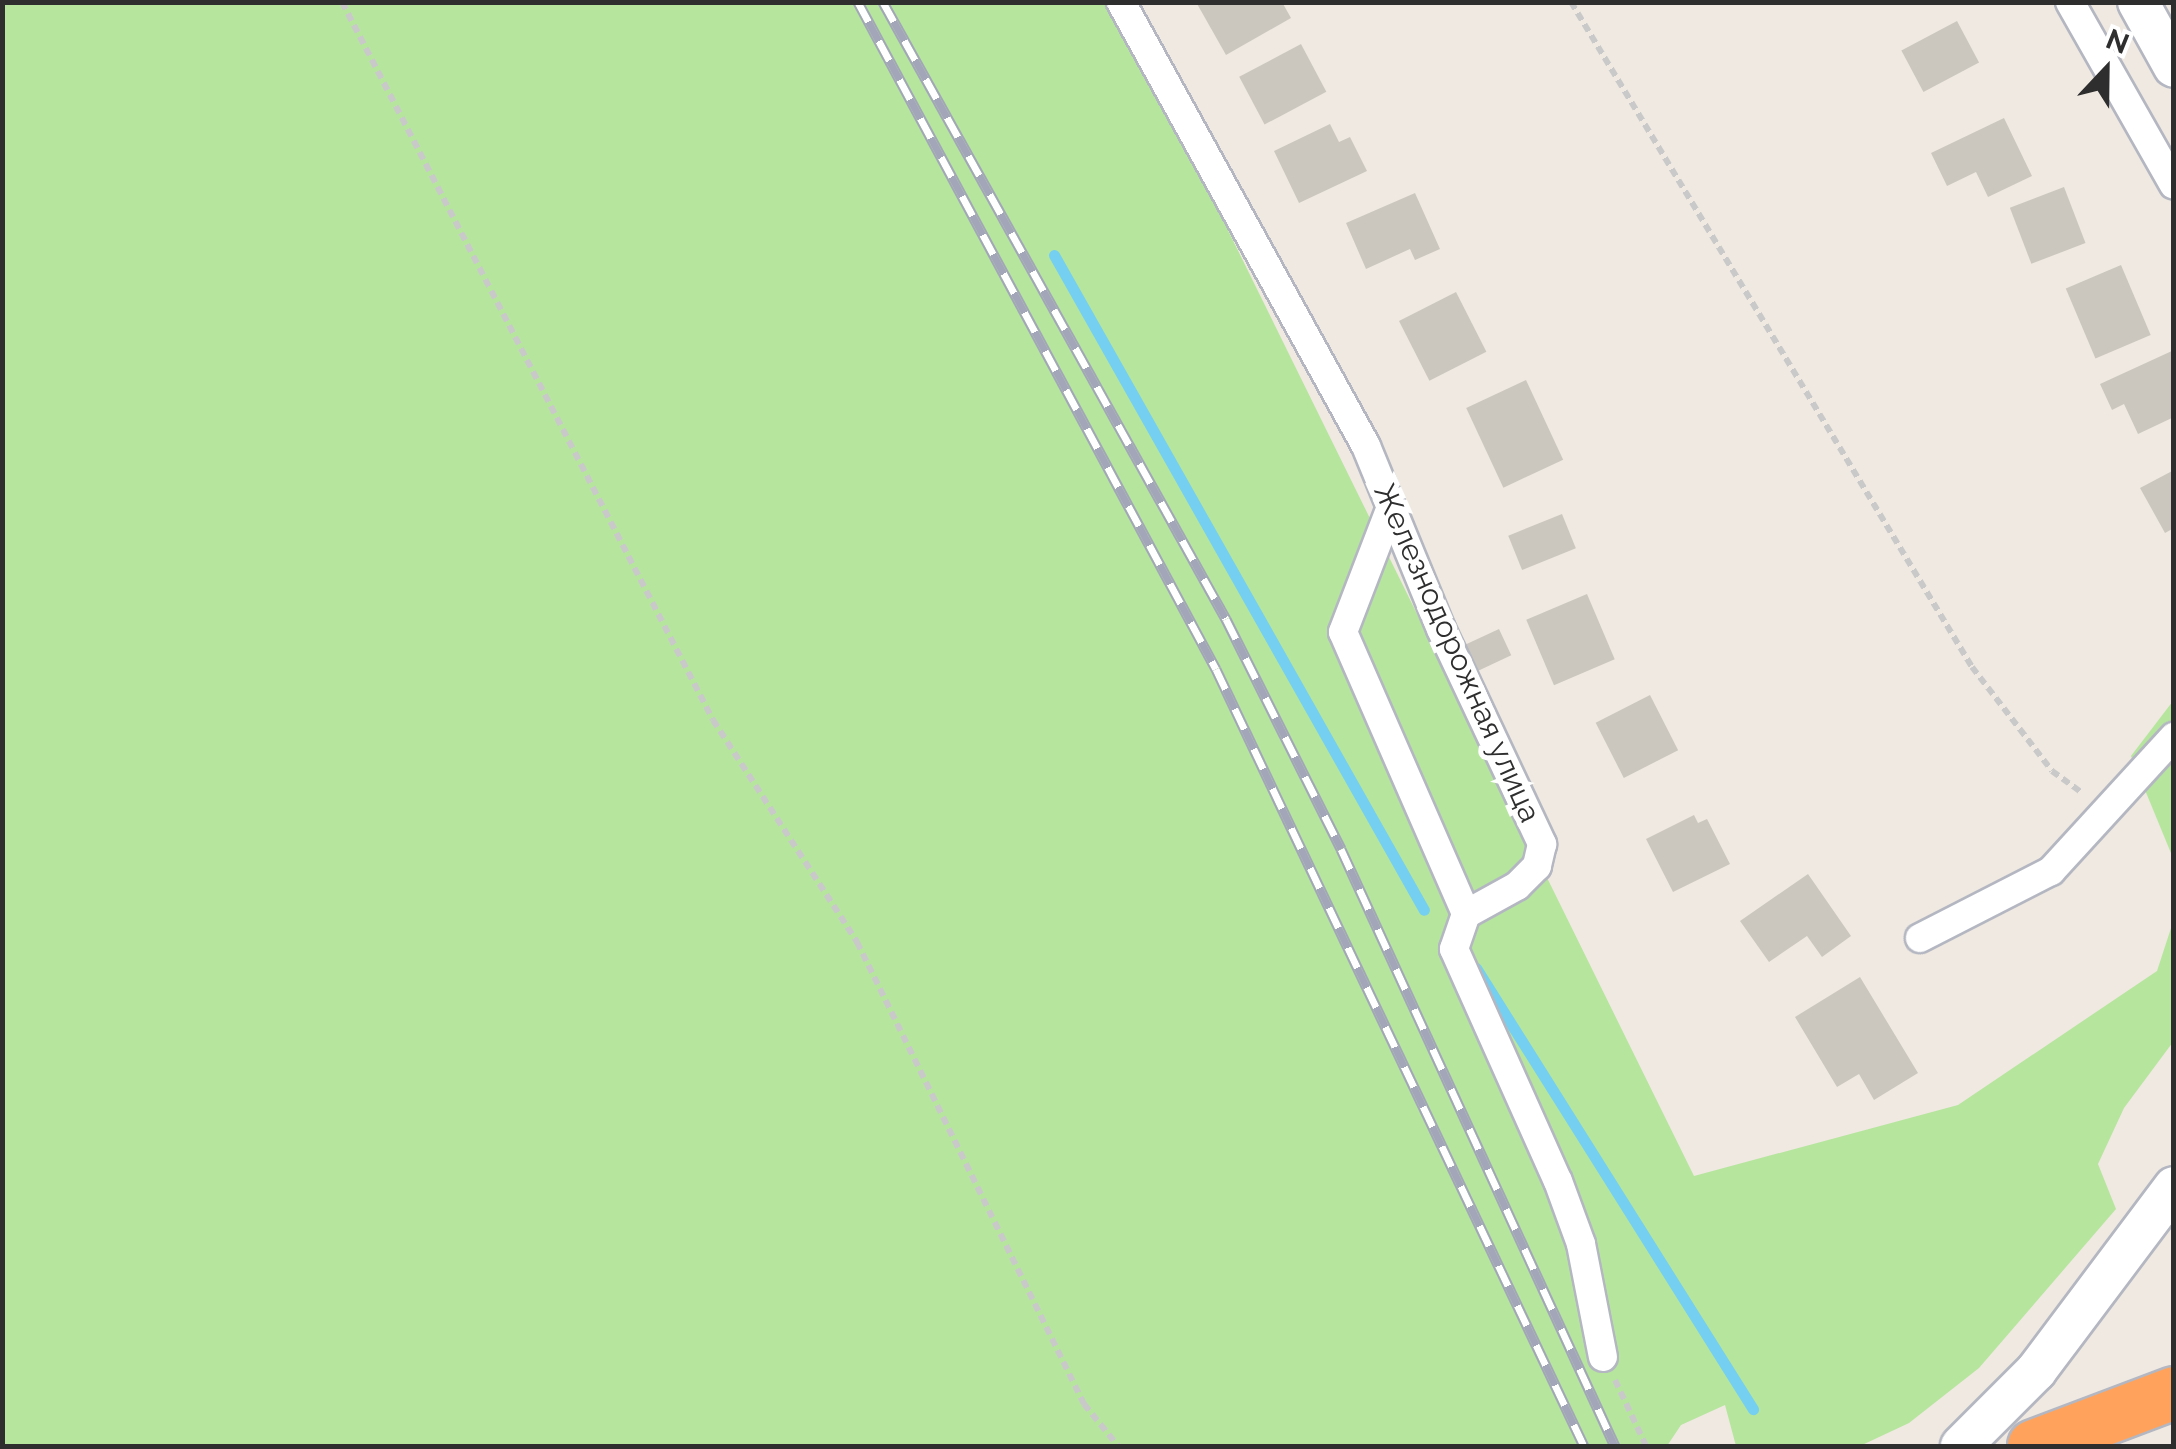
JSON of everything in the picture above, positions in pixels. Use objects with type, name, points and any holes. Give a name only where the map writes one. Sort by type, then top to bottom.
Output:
[{"type":"highway","points":[[2034,1446],[2174,1394]]},
{"type":"main road","points":[[2138,2],[2174,67]]},
{"type":"main road","points":[[1961,1446],[2036,1371],[2174,1187]]},
{"type":"main road","points":[[2102,1421],[2174,1422]]},
{"type":"street","name":"Железнодорожная улица","points":[[1121,2],[1275,272],[1391,507],[1542,844],[1537,866],[1517,886],[1466,914]]},
{"type":"street","points":[[2070,2],[2174,185]]},
{"type":"street","points":[[1391,507],[1343,632],[1466,914],[1454,949],[1558,1182],[1581,1244],[1603,1357]]},
{"type":"street","points":[[1920,938],[2051,871],[2174,738]]},
{"type":"path","points":[[342,2],[713,720],[857,942],[1084,1404],[1118,1446]]},
{"type":"path","points":[[1571,2],[1972,667],[2052,770],[2109,810]]},
{"type":"path","points":[[1603,1357],[1646,1446]]},
{"type":"green space","points":[[2,3],[1116,3],[1694,1176],[1958,1105],[2157,971],[2173,922],[2173,1042],[2124,1108],[2098,1164],[2116,1209],[1979,1368],[1909,1423],[1860,1446],[1736,1446],[1725,1405],[1681,1425],[1667,1446],[3,1446]]},
{"type":"green space","points":[[2173,701],[2173,858],[2131,756]]},
{"type":"building","points":[[1196,2],[1282,2],[1291,18],[1226,55]]},
{"type":"building","points":[[1957,21],[1979,62],[1923,92],[1901,51]]},
{"type":"building","points":[[1301,44],[1326,92],[1265,125],[1239,77]]},
{"type":"building","points":[[2004,118],[2032,176],[1988,197],[1976,172],[1947,186],[1931,153]]},
{"type":"building","points":[[1330,124],[1339,142],[1350,137],[1367,171],[1299,203],[1274,151]]},
{"type":"building","points":[[2064,187],[2086,243],[2031,264],[2010,208]]},
{"type":"building","points":[[1415,193],[1440,249],[1415,260],[1410,249],[1366,269],[1346,223]]},
{"type":"building","points":[[2121,265],[2151,335],[2095,358],[2066,288]]},
{"type":"building","points":[[1456,292],[1486,352],[1429,381],[1399,321]]},
{"type":"building","points":[[2174,350],[2174,417],[2138,434],[2124,404],[2112,410],[2100,384]]},
{"type":"building","points":[[1526,380],[1563,460],[1503,488],[1466,408]]},
{"type":"building","points":[[2174,470],[2174,528],[2165,533],[2140,488]]},
{"type":"building","points":[[1562,514],[1576,548],[1522,570],[1508,536]]},
{"type":"building","points":[[1587,594],[1615,659],[1554,685],[1526,620]]},
{"type":"building","points":[[1499,629],[1511,655],[1471,674],[1459,648]]},
{"type":"building","points":[[1650,695],[1678,750],[1624,778],[1596,723]]},
{"type":"building","points":[[1694,815],[1698,823],[1707,819],[1730,864],[1673,892],[1646,839]]},
{"type":"building","points":[[1808,874],[1851,936],[1822,957],[1807,936],[1769,962],[1740,921]]},
{"type":"building","points":[[1860,977],[1918,1073],[1874,1100],[1859,1074],[1837,1087],[1795,1017]]},
{"type":"waterway","points":[[1054,255],[1424,910]]},
{"type":"waterway","points":[[1476,968],[1753,1409]]},
{"type":"railway","points":[[858,2],[1216,669],[1584,1446]]},
{"type":"railway","points":[[883,2],[1226,619],[1341,849],[1615,1446]]}]
